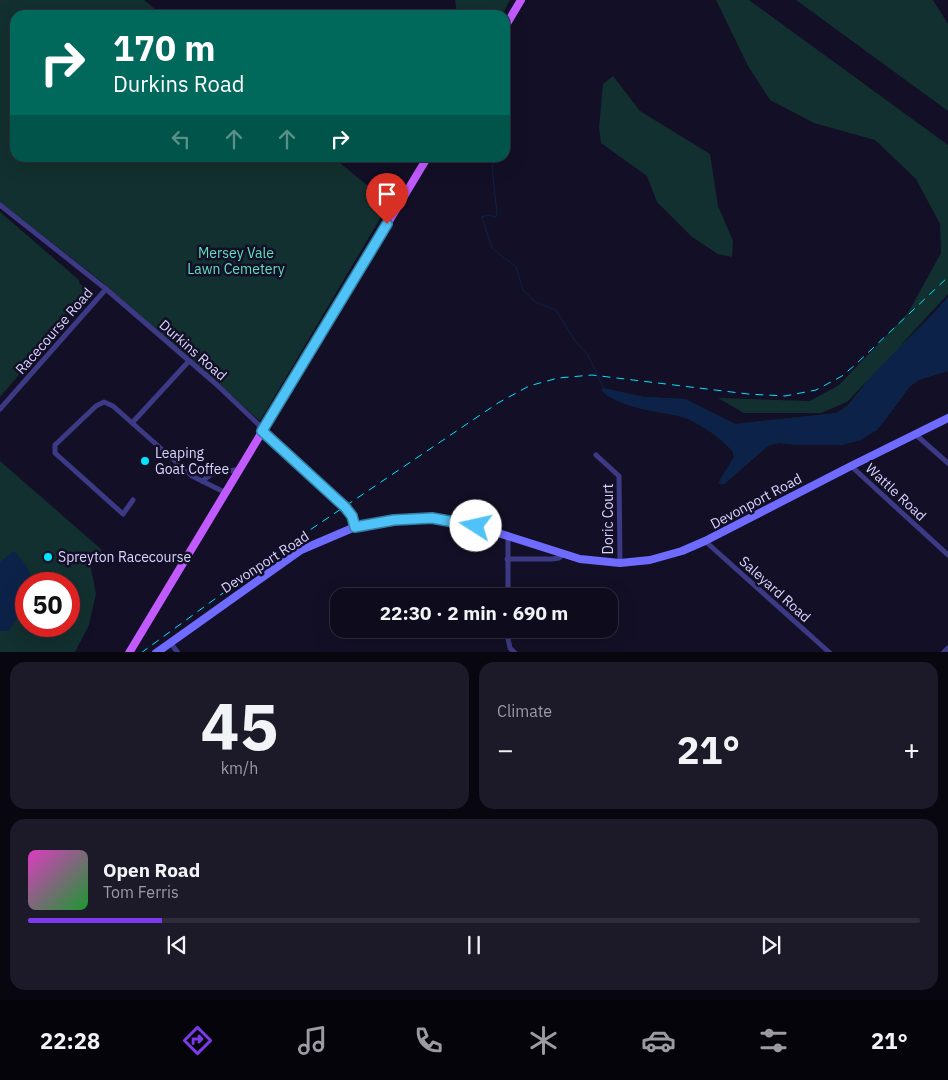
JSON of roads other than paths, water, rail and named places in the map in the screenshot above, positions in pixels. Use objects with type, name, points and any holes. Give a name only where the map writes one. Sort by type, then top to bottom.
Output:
[{"type":"main road","points":[[510,19],[521,0]]},
{"type":"main road","points":[[129,652],[425,162]]},
{"type":"main road","name":"Devonport Road","points":[[155,652],[301,550],[355,527],[394,520],[432,518],[476,526],[580,559],[620,563],[650,560],[682,551],[706,541],[948,418]]},
{"type":"street","name":"Durkins Road","points":[[0,204],[106,289],[189,361],[345,507],[352,516],[355,527]]},
{"type":"street","name":"Racecourse Road","points":[[0,409],[106,289]]},
{"type":"street","points":[[132,423],[189,361]]},
{"type":"street","points":[[133,500],[124,514],[55,453],[55,445],[96,406],[104,402],[113,406],[183,469],[226,493]]},
{"type":"street","points":[[915,434],[948,463]]},
{"type":"street","name":"Doric Court","points":[[596,455],[619,476],[620,563]]},
{"type":"street","name":"Wattle Road","points":[[851,466],[948,555]]},
{"type":"street","points":[[202,481],[212,474],[240,469]]},
{"type":"street","points":[[508,537],[508,588]]},
{"type":"street","name":"Saleyard Road","points":[[706,541],[830,652]]},
{"type":"street","name":"Devonport Road","points":[[507,559],[552,560],[564,554]]},
{"type":"street","points":[[508,638],[510,648],[515,652]]},
{"type":"street","points":[[167,644],[178,652]]},
{"type":"street","points":[[943,652],[948,648]]},
{"type":"water","points":[[948,297],[948,371],[921,379],[910,386],[877,430],[861,440],[841,445],[780,443],[769,445],[724,484],[719,484],[720,480],[734,457],[734,452],[715,435],[690,420],[627,405],[609,397],[602,391],[603,388],[644,397],[685,399],[735,424],[837,413],[851,402],[871,377]]},
{"type":"water","points":[[14,551],[29,572],[15,572],[15,621],[9,631],[0,631],[0,562]]},
{"type":"waterway","points":[[494,162],[492,168],[497,213],[496,217],[488,215],[482,217],[492,248],[516,267],[523,290],[535,302],[556,310],[575,341],[588,355],[604,389]]},
{"type":"railway","points":[[142,652],[301,536],[498,403],[529,386],[558,378],[592,375],[748,394],[785,396],[816,390],[842,376],[855,365],[948,277]]},
{"type":"place","name":"Leaping Goat Coffee","points":[[145,461]]},
{"type":"place","name":"Spreyton Racecourse","points":[[48,557]]},
{"type":"park label","name":"Mersey Vale Lawn Cemetery","points":[[236,262]]}]
